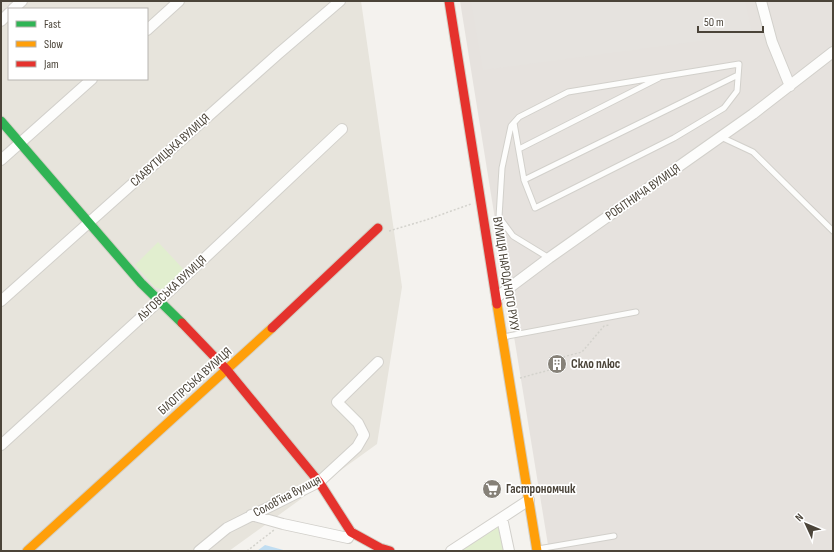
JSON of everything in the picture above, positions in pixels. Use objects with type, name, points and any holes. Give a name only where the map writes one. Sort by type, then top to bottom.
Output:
[{"type":"street","points":[[14,8],[22,1]]},
{"type":"street","points":[[148,29],[179,1]]},
{"type":"street","name":"СЛАВУТИЦЬКА ВУЛИЦЯ","points":[[1,301],[278,54],[340,1]]},
{"type":"street","name":"ВУЛИЦЯ НАРОДНОГО РУХУ","points":[[449,1],[537,550]]},
{"type":"street","points":[[761,1],[772,42],[790,86]]},
{"type":"street","name":"РОБІТНИЧА ВУЛИЦЯ","points":[[497,297],[721,137],[833,52]]},
{"type":"street","points":[[1,160],[91,80]]},
{"type":"street","points":[[1,121],[159,301],[171,311],[227,370],[319,482],[351,532],[380,548],[390,551]]},
{"type":"street","name":"ЛЬГОВСЬКА ВУЛИЦЯ","points":[[1,445],[159,301],[342,129]]},
{"type":"street","name":"БІЛОГІРСЬКА ВУЛИЦЯ","points":[[27,551],[227,370],[378,228]]},
{"type":"street","name":"Соловʼїна вулиця","points":[[199,551],[227,528],[250,515],[319,482],[357,447],[364,435],[358,423],[337,402],[378,362]]},
{"type":"street","points":[[451,551],[529,500]]},
{"type":"street","points":[[250,515],[283,524],[348,538],[351,532]]},
{"type":"street","points":[[502,518],[509,551]]},
{"type":"lane","points":[[514,123],[524,180],[535,208],[674,138],[724,108],[737,91],[739,64],[568,92],[519,118],[514,123],[511,126],[502,168],[499,216],[513,236],[550,258]]},
{"type":"lane","points":[[524,180],[738,75]]},
{"type":"lane","points":[[519,148],[665,76]]},
{"type":"lane","points":[[721,137],[753,152],[833,231]]},
{"type":"lane","points":[[503,337],[636,312]]},
{"type":"lane","points":[[537,550],[614,536]]},
{"type":"path","points":[[378,228],[388,231],[397,229],[481,200]]},
{"type":"path","points":[[510,381],[553,368],[551,360],[582,352],[604,326],[611,324]]},
{"type":"path","points":[[247,551],[283,524]]},
{"type":"shaded area","points":[[1,1],[361,1],[402,287],[377,444],[229,551],[1,551]]},
{"type":"shaded area","points":[[460,1],[833,1],[833,551],[549,551]]},
{"type":"shaded area","points":[[471,1],[745,1],[752,34],[483,70]]},
{"type":"green space","points":[[158,242],[186,272],[174,283],[163,290],[155,287],[135,265]]},
{"type":"green space","points":[[500,524],[505,551],[459,551]]},
{"type":"water","points":[[265,545],[287,551],[257,551]]},
{"type":"traffic: fast","points":[[1,121],[141,283],[182,323]]},
{"type":"traffic: slow","points":[[497,304],[537,551]]},
{"type":"traffic: slow","points":[[27,551],[272,328]]},
{"type":"traffic: jam","points":[[449,1],[497,304]]},
{"type":"traffic: jam","points":[[272,328],[378,228]]},
{"type":"traffic: jam","points":[[182,323],[227,370],[319,482],[351,532],[380,548],[390,551]]},
{"type":"place","name":"Скло плюс","points":[[557,364]]},
{"type":"place","name":"Гастрономчик","points":[[492,489]]}]
